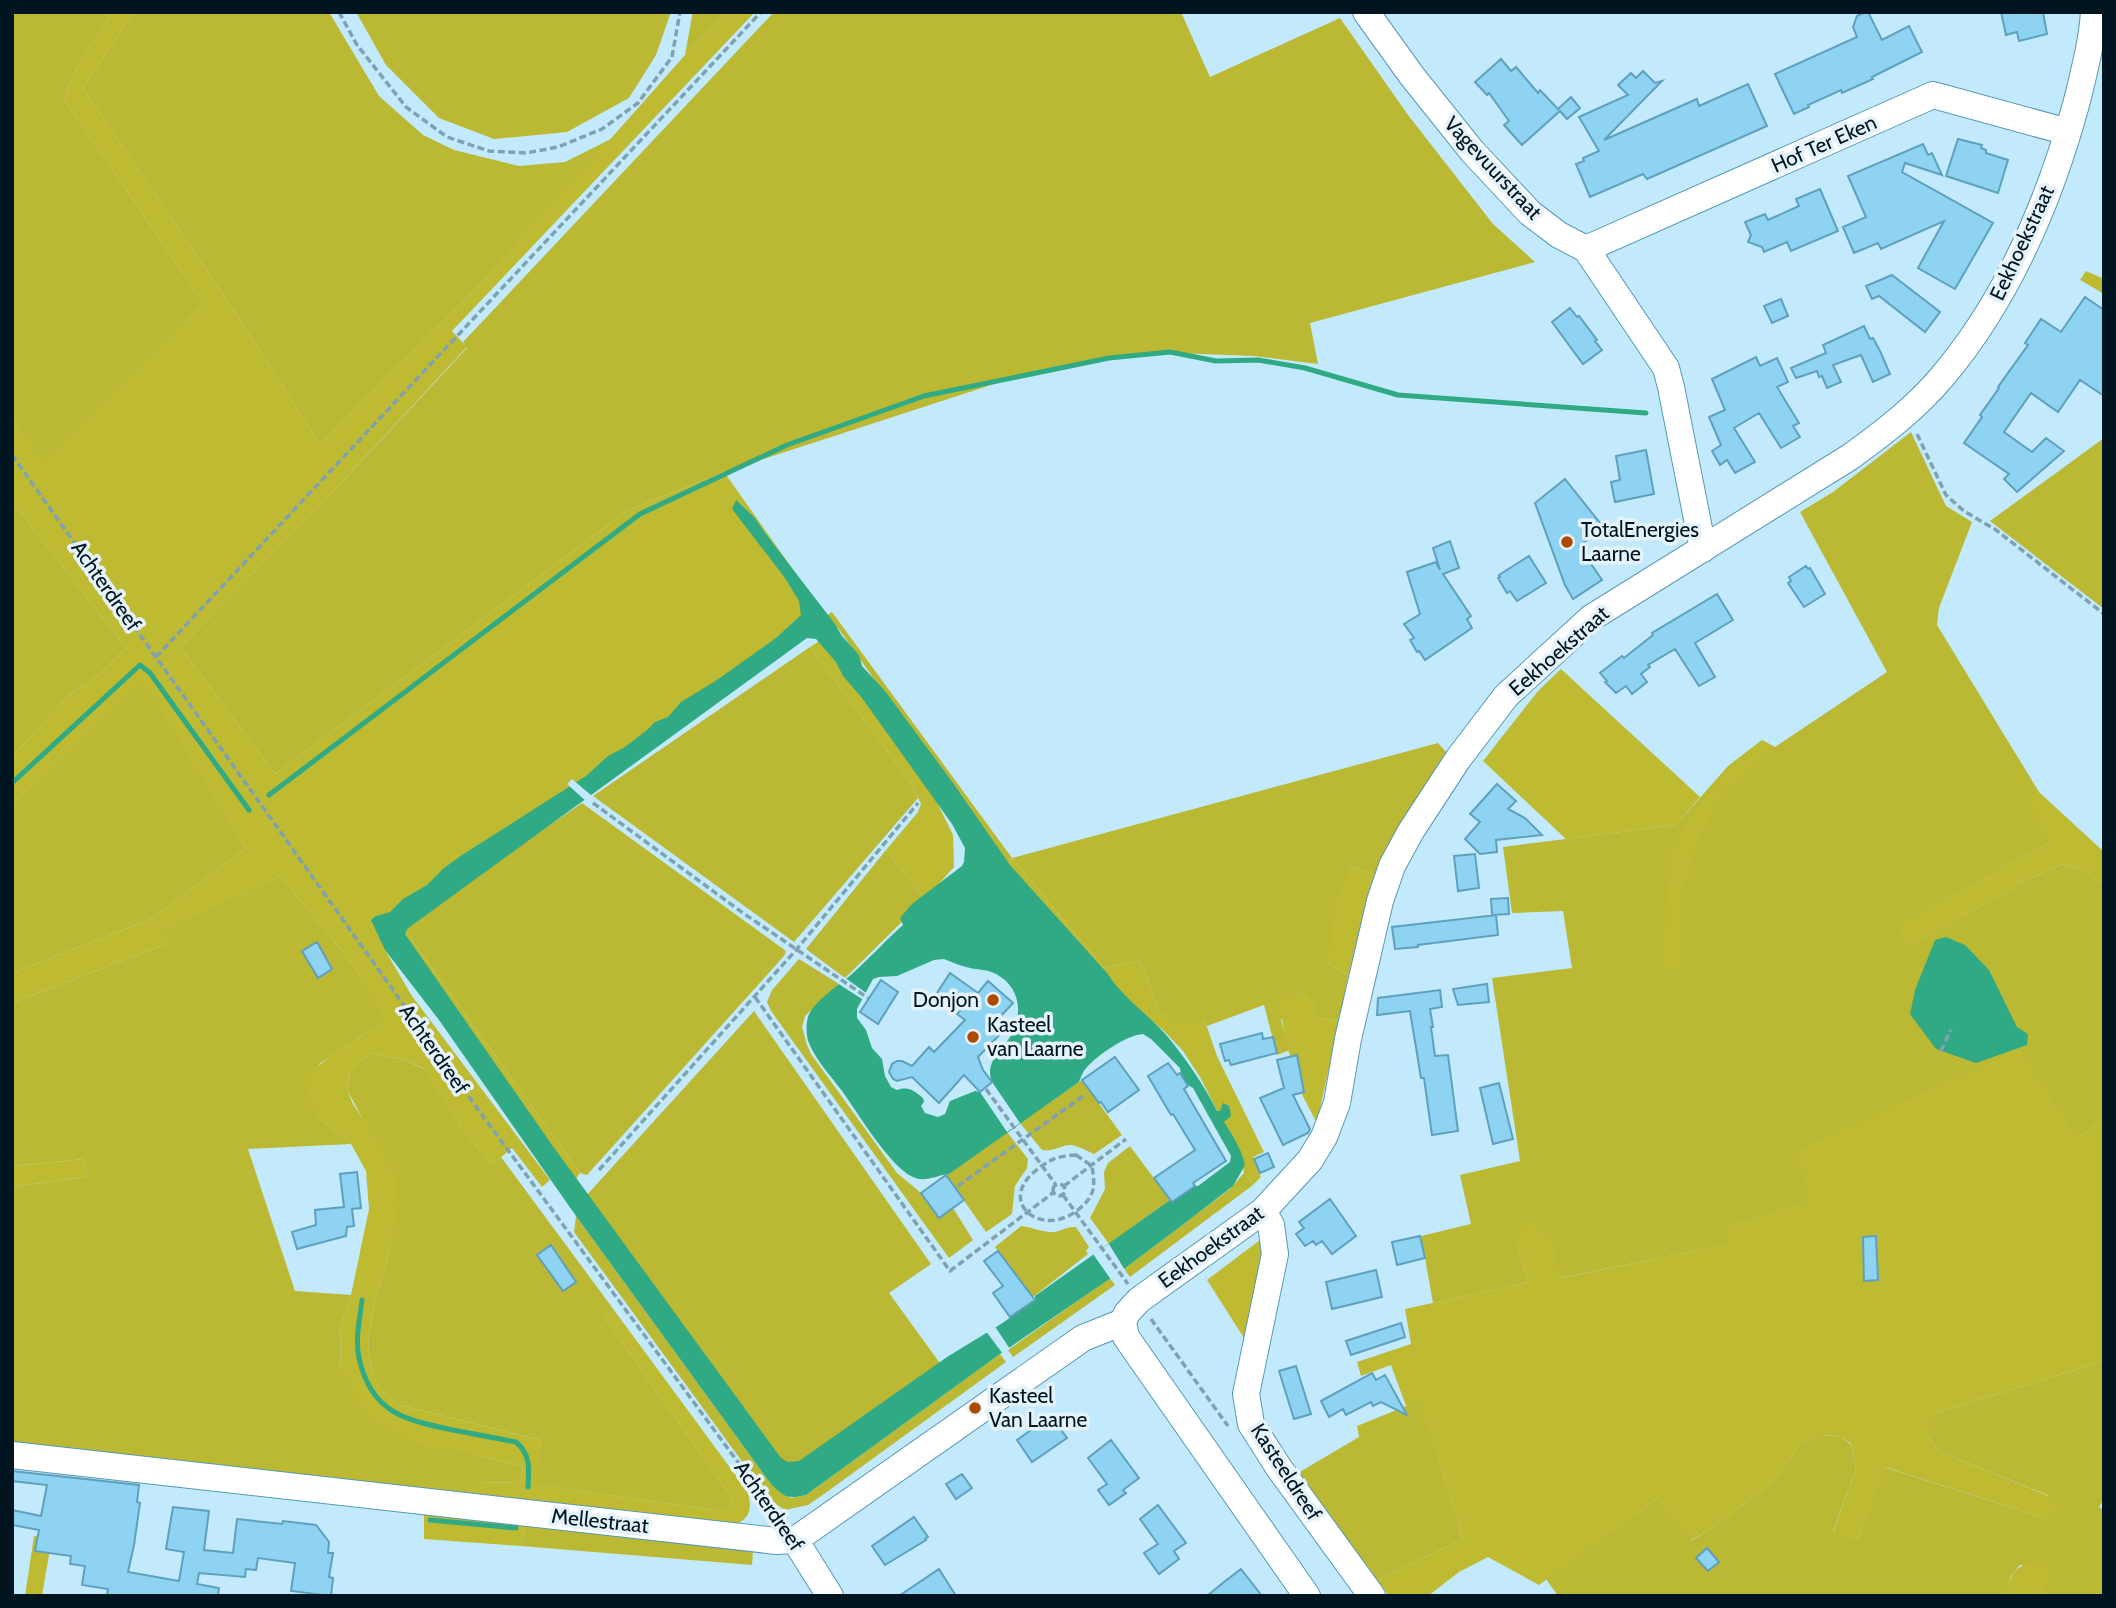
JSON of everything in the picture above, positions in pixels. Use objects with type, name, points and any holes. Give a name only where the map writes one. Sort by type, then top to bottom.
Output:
[{"type":"street","name":"Vagevuurstraat","points":[[1366,12],[1412,76],[1513,195],[1530,213],[1559,235],[1586,249],[1665,368],[1703,549]]},
{"type":"street","name":"Eekhoekstraat","points":[[1123,1322],[1126,1313],[1139,1300],[1263,1212],[1310,1160],[1325,1137],[1337,1103],[1348,1039],[1380,901],[1392,866],[1451,769],[1506,695],[1591,618],[1850,457],[1908,412],[1942,377],[1975,334],[2012,273],[2055,172],[2068,132],[2093,31],[2094,12]]},
{"type":"street","name":"Hof Ter Eken","points":[[1586,249],[1933,95],[2068,132]]},
{"type":"street","name":"Kasteeldreef","points":[[1263,1212],[1271,1225],[1275,1254],[1245,1394],[1251,1424],[1279,1468],[1372,1596]]},
{"type":"street","points":[[795,1540],[1083,1338],[1123,1322],[1126,1337],[1307,1596]]},
{"type":"street","name":"Mellestraat","points":[[12,1455],[777,1541],[795,1540]]},
{"type":"street","name":"Achterdreef","points":[[795,1540],[830,1596]]},
{"type":"path","points":[[339,12],[357,45],[406,107],[447,137],[489,152],[526,153],[558,147],[603,129],[638,103],[672,57],[680,12]]},
{"type":"path","points":[[156,657],[761,12]]},
{"type":"path","points":[[1908,412],[1947,495],[1964,511],[1996,530],[2104,614]]},
{"type":"path","name":"Achterdreef","points":[[12,455],[477,1108],[795,1540]]},
{"type":"path","points":[[593,803],[796,950],[868,998]]},
{"type":"path","points":[[599,1170],[796,950],[918,803]]},
{"type":"path","points":[[755,997],[950,1271],[1054,1192],[1056,1185]]},
{"type":"path","points":[[1941,1051],[1951,1029]]},
{"type":"path","points":[[986,1089],[1056,1185],[1064,1186],[1126,1139]]},
{"type":"path","points":[[958,1186],[1086,1094]]},
{"type":"path","points":[[1076,1155],[1092,1166],[1095,1185],[1090,1200],[1062,1220],[1053,1222],[1036,1219],[1027,1212],[1021,1199],[1021,1190],[1027,1179],[1042,1165],[1060,1156],[1076,1155]]},
{"type":"path","points":[[1063,1195],[1064,1186]]},
{"type":"path","points":[[1054,1192],[1058,1196],[1063,1195]]},
{"type":"path","points":[[1063,1195],[1139,1300]]},
{"type":"shaded area","points":[[12,12],[113,12],[78,65],[64,99],[204,304],[44,462],[12,420]]},
{"type":"shaded area","points":[[113,12],[134,12],[83,88],[231,306],[320,444],[489,276],[685,55],[727,12],[755,12],[452,331],[467,347],[329,496],[180,647],[275,774],[628,510],[724,472],[826,616],[411,901],[385,950],[412,996],[550,1180],[542,1187],[512,1148],[493,1164],[470,1140],[423,1068],[405,1060],[372,1053],[350,1069],[347,1090],[353,1104],[386,1154],[397,1182],[398,1207],[368,1340],[371,1369],[379,1389],[400,1405],[540,1440],[537,1485],[721,1511],[731,1508],[732,1498],[604,1317],[614,1310],[748,1492],[749,1511],[737,1524],[471,1495],[472,1483],[520,1482],[523,1467],[474,1454],[414,1444],[379,1422],[357,1400],[341,1371],[340,1326],[351,1295],[369,1209],[366,1171],[351,1144],[317,1116],[306,1087],[306,1077],[354,1040],[386,1022],[354,966],[280,876],[164,929],[169,943],[12,1003],[12,973],[151,919],[246,848],[144,681],[12,804],[12,757],[70,694],[101,673],[126,648],[12,501],[12,420],[44,461],[204,304],[64,99],[78,65]]},
{"type":"shaded area","points":[[134,12],[329,12],[379,96],[423,135],[454,150],[519,166],[565,162],[611,139],[489,276],[320,444],[231,306],[83,88]]},
{"type":"shaded area","points":[[356,12],[671,12],[656,55],[629,98],[567,132],[494,139],[439,118],[386,65]]},
{"type":"shaded area","points":[[692,12],[727,12],[685,55],[692,16]]},
{"type":"shaded area","points":[[774,12],[1181,12],[1210,77],[1340,18],[1408,115],[1493,224],[1535,262],[1310,323],[1318,364],[1254,356],[1147,352],[1034,371],[724,472],[628,510],[275,774],[180,647],[329,496],[467,348],[463,342]]},
{"type":"shaded area","points":[[2086,271],[2104,279],[2104,294],[2080,280]]},
{"type":"shaded area","points":[[1911,432],[1946,506],[1972,522],[1939,608],[1937,625],[2039,792],[2028,799],[2051,842],[1898,926],[1910,946],[2025,881],[2062,864],[2083,870],[2104,885],[2104,1118],[2078,1138],[1810,1202],[1727,1227],[1732,1243],[1560,1278],[1551,1244],[1517,1242],[1528,1282],[1433,1303],[1421,1236],[1471,1224],[1460,1175],[1520,1161],[1492,978],[1572,968],[1563,911],[1512,913],[1503,847],[1676,825],[1728,766],[1762,740],[1775,747],[1887,672],[1800,512],[1833,492]]},
{"type":"shaded area","points":[[2104,438],[2104,609],[1990,521]]},
{"type":"shaded area","points":[[736,500],[755,518],[859,655],[862,666],[885,691],[1010,865],[1121,990],[1168,1037],[1194,1072],[1217,1111],[1220,1111],[1223,1103],[1229,1106],[1231,1116],[1224,1122],[1234,1137],[1245,1165],[1233,1186],[1124,1269],[1000,1354],[806,1495],[795,1497],[783,1495],[771,1484],[576,1216],[439,1020],[385,950],[371,920],[390,912],[403,899],[427,885],[462,855],[586,776],[608,756],[625,747],[655,722],[668,717],[681,702],[776,638],[801,615],[799,601],[785,578],[732,509]],"holes":[[[807,638],[816,639],[836,662],[843,676],[862,698],[952,824],[965,848],[962,866],[912,904],[900,918],[903,925],[853,973],[821,999],[808,1017],[807,1034],[812,1050],[894,1162],[918,1179],[949,1174],[1079,1082],[1092,1062],[1105,1052],[1129,1038],[1143,1034],[1180,1068],[1181,1074],[1193,1088],[1231,1156],[1230,1162],[1198,1186],[1172,1202],[1170,1200],[1035,1296],[1035,1300],[1001,1324],[947,1357],[799,1461],[788,1462],[781,1458],[552,1145],[405,934],[407,929]],[[944,959],[989,971],[1003,979],[1013,990],[1018,1013],[1011,1036],[993,1060],[990,1074],[992,1082],[980,1092],[975,1091],[950,1101],[945,1114],[938,1117],[925,1113],[921,1106],[923,1098],[914,1091],[891,1087],[885,1076],[882,1059],[872,1048],[866,1030],[857,1018],[857,1009],[873,979],[897,976],[934,960]]]},
{"type":"shaded area","points":[[12,501],[126,648],[101,673],[70,694],[12,757]]},
{"type":"shaded area","points":[[832,612],[1012,858],[1005,861],[984,835],[838,628],[826,616]]},
{"type":"shaded area","points":[[821,640],[933,794],[953,835],[954,867],[925,899],[886,850],[918,812],[921,804],[912,785],[810,647]]},
{"type":"shaded area","points":[[810,647],[912,785],[918,798],[794,942],[593,796]]},
{"type":"shaded area","points":[[1561,669],[1700,797],[1676,825],[1566,839],[1483,761],[1538,691]]},
{"type":"shaded area","points":[[144,680],[246,848],[151,919],[12,973],[12,804]]},
{"type":"shaded area","points":[[1762,740],[1774,747],[1726,788],[1697,840],[1679,902],[1683,966],[1665,968],[1666,909],[1673,845],[1699,805],[1729,771]]},
{"type":"shaded area","points":[[1438,743],[1447,753],[1376,875],[1351,867],[1328,963],[1348,976],[1339,1022],[1322,1018],[1318,1020],[1311,1001],[1297,993],[1281,1020],[1290,1050],[1277,1055],[1264,1005],[1207,1026],[1205,1021],[1183,1027],[1159,1010],[1140,960],[1104,968],[1012,858]]},
{"type":"shaded area","points":[[2039,792],[2104,852],[2104,885],[2083,870],[2062,864],[2025,881],[1909,947],[1897,926],[2051,842],[2027,799]]},
{"type":"shaded area","points":[[582,803],[786,951],[587,1175],[580,1173],[404,929],[404,925]]},
{"type":"shaded area","points":[[886,850],[925,899],[845,978],[806,949]]},
{"type":"shaded area","points":[[1012,858],[1104,968],[1140,960],[1159,1010],[1183,1026],[1205,1021],[1217,1056],[1264,1152],[1253,1157],[1261,1177],[1253,1185],[1244,1173],[1242,1160],[1200,1077],[1183,1051],[1164,1031],[1084,963],[1005,861]]},
{"type":"shaded area","points":[[1351,867],[1376,875],[1348,976],[1328,963],[1335,905]]},
{"type":"shaded area","points":[[280,876],[354,966],[387,1022],[319,1064],[317,1116],[351,1144],[248,1149],[295,1291],[351,1295],[340,1326],[341,1371],[474,1454],[523,1467],[520,1482],[473,1483],[471,1495],[12,1443],[12,1187],[87,1177],[84,1159],[12,1166],[12,1003],[169,943],[163,929]]},
{"type":"shaded area","points":[[404,929],[580,1173],[574,1182],[403,937]]},
{"type":"shaded area","points":[[1946,937],[1965,945],[1989,970],[2017,1027],[2028,1034],[2027,1045],[1976,1063],[1936,1049],[1910,1014],[1915,990],[1935,940]]},
{"type":"shaded area","points":[[799,959],[839,984],[805,1016],[802,1027],[811,1054],[897,1173],[921,1193],[939,1218],[953,1208],[973,1240],[949,1258],[771,1011],[767,1002],[772,990]]},
{"type":"shaded area","points":[[1297,993],[1311,1001],[1318,1019],[1339,1022],[1317,1123],[1297,1084],[1280,1009],[1283,999]]},
{"type":"shaded area","points":[[754,1011],[931,1264],[889,1293],[942,1366],[797,1468],[783,1466],[585,1197]]},
{"type":"shaded area","points":[[2018,1049],[2078,1138],[2104,1118],[2104,1361],[1939,1412],[1928,1421],[1928,1436],[1938,1451],[2047,1495],[2059,1507],[2047,1519],[1885,1467],[1858,1539],[1833,1533],[1856,1468],[1851,1444],[1841,1437],[1823,1435],[1800,1444],[1771,1484],[1708,1531],[1690,1541],[1658,1498],[1539,1585],[1488,1557],[1459,1572],[1428,1596],[1389,1596],[1377,1580],[1463,1539],[1421,1401],[1406,1406],[1391,1365],[1361,1376],[1357,1362],[1411,1344],[1405,1309],[1528,1282],[1517,1242],[1521,1227],[1532,1222],[1539,1226],[1548,1239],[1561,1278],[1731,1243],[1726,1227],[1809,1202],[1797,1151]]},
{"type":"shaded area","points":[[372,1053],[405,1060],[424,1069],[470,1140],[493,1164],[501,1157],[614,1310],[604,1317],[732,1498],[731,1508],[721,1511],[536,1485],[540,1440],[400,1405],[379,1389],[371,1369],[368,1340],[375,1301],[391,1245],[366,1125],[347,1090],[350,1069]]},
{"type":"shaded area","points":[[1082,1080],[1122,1135],[1094,1154],[1071,1145],[1042,1150],[1020,1123]]},
{"type":"shaded area","points":[[1007,1132],[1028,1159],[1027,1168],[1015,1186],[1012,1214],[986,1232],[946,1175]]},
{"type":"shaded area","points":[[1130,1146],[1170,1200],[1109,1244],[1090,1218],[1105,1189],[1104,1172],[1108,1163]]},
{"type":"shaded area","points":[[84,1159],[87,1177],[12,1187],[12,1166]]},
{"type":"shaded area","points":[[1244,1173],[1253,1185],[1130,1277],[1124,1269],[1230,1189]]},
{"type":"shaded area","points":[[576,1216],[771,1484],[791,1498],[806,1495],[1000,1354],[1006,1362],[808,1505],[785,1510],[771,1501],[574,1232]]},
{"type":"shaded area","points":[[1021,1226],[1052,1232],[1076,1227],[1089,1247],[1086,1251],[1088,1254],[1033,1297],[995,1247]]},
{"type":"shaded area","points":[[1268,1234],[1248,1365],[1244,1338],[1207,1280]]},
{"type":"shaded area","points":[[1110,1278],[1115,1285],[1013,1357],[1008,1350]]},
{"type":"shaded area","points":[[2104,1361],[2104,1499],[2099,1507],[2104,1510],[2104,1596],[2041,1596],[2049,1571],[2020,1565],[2011,1576],[2007,1596],[1558,1596],[1546,1579],[1658,1498],[1691,1541],[1771,1484],[1800,1444],[1822,1435],[1841,1437],[1851,1445],[1856,1468],[1833,1532],[1858,1539],[1884,1467],[2047,1519],[2048,1495],[1938,1451],[1928,1436],[1928,1420],[1939,1412]]},
{"type":"shaded area","points":[[1421,1400],[1463,1539],[1377,1580],[1298,1473],[1359,1437],[1357,1426]]},
{"type":"shaded area","points":[[424,1509],[525,1523],[521,1546],[424,1539]]},
{"type":"shaded area","points":[[525,1523],[753,1551],[752,1565],[521,1546]]},
{"type":"shaded area","points":[[34,1536],[52,1537],[42,1596],[25,1596]]},
{"type":"shaded area","points":[[2035,1562],[2050,1571],[2041,1596],[2007,1596],[2017,1569]]},
{"type":"pier","points":[[572,779],[592,796],[587,802],[567,784]]},
{"type":"pier","points":[[844,977],[869,995],[865,1001],[837,983]]},
{"type":"pier","points":[[992,1082],[1020,1123],[1007,1132],[980,1092]]},
{"type":"pier","points":[[1109,1244],[1126,1272],[1112,1281],[1093,1254]]},
{"type":"pier","points":[[994,1325],[1010,1349],[1003,1354],[985,1330]]},
{"type":"building","points":[[1868,12],[1882,40],[1909,26],[1922,52],[1872,77],[1873,79],[1842,93],[1841,90],[1794,114],[1775,74],[1857,37],[1853,27],[1857,16]]},
{"type":"building","points":[[2001,12],[2043,12],[2047,34],[2019,41],[2017,32],[2006,35]]},
{"type":"building","points":[[1501,59],[1511,71],[1516,67],[1538,93],[1540,90],[1558,109],[1571,97],[1580,108],[1567,119],[1560,111],[1522,145],[1504,125],[1509,121],[1489,93],[1487,95],[1475,82]]},
{"type":"building","points":[[1643,71],[1655,83],[1662,81],[1604,140],[1697,99],[1699,106],[1748,84],[1767,126],[1647,179],[1643,174],[1590,197],[1576,164],[1599,151],[1579,117],[1628,95],[1618,85],[1631,73],[1636,78]]},
{"type":"building","points":[[1958,139],[1982,145],[1981,148],[1986,150],[1986,153],[2008,160],[1998,193],[1946,176]]},
{"type":"building","points":[[1923,144],[1928,155],[1932,153],[1942,175],[1905,163],[1902,172],[1993,223],[1955,289],[1918,268],[1944,221],[1881,249],[1878,243],[1854,253],[1843,227],[1866,217],[1848,176]]},
{"type":"building","points":[[1820,189],[1838,231],[1791,251],[1787,242],[1764,252],[1762,247],[1748,242],[1751,235],[1745,222],[1765,214],[1768,220],[1799,206],[1796,199]]},
{"type":"building","points":[[1892,275],[1940,312],[1925,332],[1879,296],[1872,299],[1866,286]]},
{"type":"building","points":[[2085,297],[2104,310],[2104,396],[2080,380],[2058,412],[2031,393],[2004,432],[2032,452],[2046,438],[2064,451],[2017,492],[2004,479],[2009,474],[1964,443],[1998,387],[2028,345],[2025,343],[2041,319],[2061,332]]},
{"type":"building","points":[[1781,299],[1788,316],[1772,323],[1764,306]]},
{"type":"building","points":[[1570,308],[1579,316],[1602,350],[1583,364],[1552,322]]},
{"type":"building","points":[[1864,326],[1870,339],[1873,338],[1890,374],[1873,382],[1861,355],[1833,365],[1841,382],[1827,388],[1817,371],[1796,378],[1791,368],[1826,353],[1823,345]]},
{"type":"building","points":[[1756,357],[1760,366],[1777,358],[1788,382],[1777,387],[1799,423],[1793,426],[1800,437],[1781,448],[1759,413],[1734,428],[1755,462],[1735,473],[1727,460],[1720,465],[1712,451],[1721,445],[1709,417],[1725,410],[1712,379]]},
{"type":"building","points":[[1646,450],[1654,494],[1615,502],[1611,482],[1620,480],[1616,456]]},
{"type":"building","points":[[1565,479],[1604,528],[1579,546],[1602,580],[1573,599],[1565,585],[1535,503]]},
{"type":"building","points":[[1450,541],[1459,568],[1443,574],[1471,616],[1467,619],[1472,628],[1425,660],[1410,640],[1414,638],[1404,624],[1420,614],[1407,572],[1436,562],[1440,570],[1433,548]]},
{"type":"building","points":[[1529,556],[1546,583],[1517,601],[1510,591],[1507,593],[1498,578]]},
{"type":"building","points":[[1806,566],[1810,568],[1825,594],[1804,607],[1788,583],[1791,581],[1789,577]]},
{"type":"building","points":[[1717,594],[1733,620],[1695,643],[1715,677],[1699,686],[1675,649],[1648,665],[1650,667],[1641,674],[1647,682],[1632,694],[1626,686],[1616,693],[1605,682],[1607,681],[1600,673],[1622,656],[1624,658],[1653,635],[1652,633]]},
{"type":"building","points":[[1497,784],[1516,801],[1508,809],[1525,818],[1542,835],[1496,840],[1497,852],[1480,854],[1465,839],[1480,822],[1470,814]]},
{"type":"building","points":[[1475,854],[1479,888],[1458,891],[1454,856]]},
{"type":"building","points":[[1508,898],[1509,914],[1492,915],[1491,899]]},
{"type":"building","points":[[1496,915],[1498,935],[1395,949],[1392,927]]},
{"type":"building","points":[[317,942],[332,969],[318,978],[302,951]]},
{"type":"building","name":"Kasteel van Laarne","points":[[950,973],[978,993],[988,981],[1013,1003],[999,1018],[1008,1026],[978,1057],[992,1082],[980,1092],[964,1075],[939,1103],[912,1077],[897,1081],[889,1072],[892,1064],[897,1061],[912,1066],[929,1047],[934,1052],[965,1020],[957,1014],[961,1010],[937,993]]},
{"type":"building","points":[[881,980],[898,992],[878,1024],[860,1012]]},
{"type":"building","points":[[1487,984],[1489,1002],[1458,1005],[1453,989]]},
{"type":"building","points":[[1440,990],[1442,1007],[1430,1009],[1431,1027],[1435,1056],[1448,1055],[1458,1131],[1432,1135],[1410,1011],[1377,1015],[1378,998]]},
{"type":"building","points":[[1262,1033],[1263,1039],[1273,1037],[1277,1053],[1231,1065],[1229,1060],[1225,1061],[1220,1044]]},
{"type":"building","points":[[1297,1055],[1304,1092],[1293,1095],[1310,1129],[1308,1133],[1283,1145],[1260,1098],[1284,1088],[1277,1060]]},
{"type":"building","points":[[1115,1057],[1139,1090],[1108,1112],[1082,1080]]},
{"type":"building","points":[[1168,1063],[1177,1075],[1180,1073],[1188,1086],[1184,1089],[1226,1161],[1193,1183],[1195,1186],[1172,1202],[1154,1178],[1195,1150],[1148,1076]]},
{"type":"building","points":[[1499,1083],[1513,1139],[1493,1144],[1480,1088]]},
{"type":"building","points":[[1268,1153],[1274,1167],[1260,1173],[1254,1159]]},
{"type":"building","points":[[357,1172],[361,1208],[352,1209],[354,1226],[347,1227],[346,1236],[297,1249],[292,1232],[316,1225],[315,1210],[344,1207],[340,1174]]},
{"type":"building","points":[[946,1175],[964,1200],[939,1218],[921,1193]]},
{"type":"building","points":[[1330,1199],[1356,1236],[1332,1254],[1322,1241],[1316,1245],[1313,1241],[1305,1246],[1296,1234],[1304,1228],[1299,1222]]},
{"type":"building","points":[[1420,1236],[1425,1258],[1397,1265],[1392,1242]]},
{"type":"building","points":[[1876,1236],[1878,1280],[1864,1281],[1863,1237]]},
{"type":"building","points":[[551,1245],[576,1282],[563,1291],[537,1255]]},
{"type":"building","points":[[998,1251],[1035,1300],[1010,1317],[993,1293],[1003,1286],[984,1261]]},
{"type":"building","points":[[1376,1270],[1382,1297],[1332,1309],[1326,1282]]},
{"type":"building","points":[[1401,1323],[1405,1337],[1351,1355],[1346,1341]]},
{"type":"building","points":[[1296,1366],[1311,1414],[1294,1419],[1279,1371]]},
{"type":"building","points":[[1372,1373],[1376,1380],[1385,1375],[1407,1415],[1381,1402],[1373,1406],[1371,1402],[1346,1415],[1343,1409],[1329,1417],[1321,1401]]},
{"type":"building","points":[[1051,1416],[1067,1438],[1032,1462],[1017,1440]]},
{"type":"building","points":[[1111,1440],[1139,1478],[1123,1490],[1126,1493],[1109,1505],[1098,1490],[1107,1484],[1088,1458]]},
{"type":"building","points":[[12,1471],[139,1485],[137,1502],[140,1503],[128,1572],[179,1581],[184,1552],[166,1549],[173,1507],[209,1511],[204,1550],[233,1553],[237,1519],[316,1525],[329,1542],[328,1553],[333,1553],[329,1577],[333,1578],[331,1596],[291,1591],[295,1563],[258,1558],[256,1570],[246,1569],[245,1577],[199,1573],[197,1584],[219,1588],[218,1596],[107,1596],[108,1589],[82,1585],[85,1566],[70,1564],[71,1556],[35,1551],[39,1530],[12,1525],[12,1510],[41,1516],[47,1485],[12,1481]]},
{"type":"building","points":[[962,1474],[972,1488],[956,1499],[946,1484]]},
{"type":"building","points":[[1158,1505],[1186,1543],[1174,1551],[1179,1559],[1159,1574],[1144,1553],[1158,1544],[1140,1519]]},
{"type":"building","points":[[914,1517],[928,1537],[885,1565],[872,1546]]},
{"type":"building","points":[[1707,1548],[1719,1562],[1708,1571],[1696,1558]]},
{"type":"building","points":[[939,1569],[956,1596],[899,1596]]},
{"type":"building","points":[[1241,1569],[1262,1596],[1207,1596],[1224,1582]]},
{"type":"waterway","points":[[269,795],[640,514],[787,445],[924,396],[1109,358],[1170,352],[1216,361],[1258,360],[1305,368],[1398,395],[1646,413]]},
{"type":"waterway","points":[[12,783],[140,665],[150,673],[249,810]]},
{"type":"waterway","points":[[362,1300],[358,1336],[359,1358],[372,1391],[381,1402],[392,1411],[420,1422],[516,1442],[527,1457],[528,1487]]},
{"type":"waterway","points":[[430,1520],[516,1528]]},
{"type":"place","name":"TotalEnergies Laarne","points":[[1567,542]]},
{"type":"place","name":"Donjon","points":[[993,1000]]},
{"type":"place","name":"Kasteel van Laarne","points":[[973,1037]]},
{"type":"place","name":"Kasteel Van Laarne","points":[[975,1408]]}]
